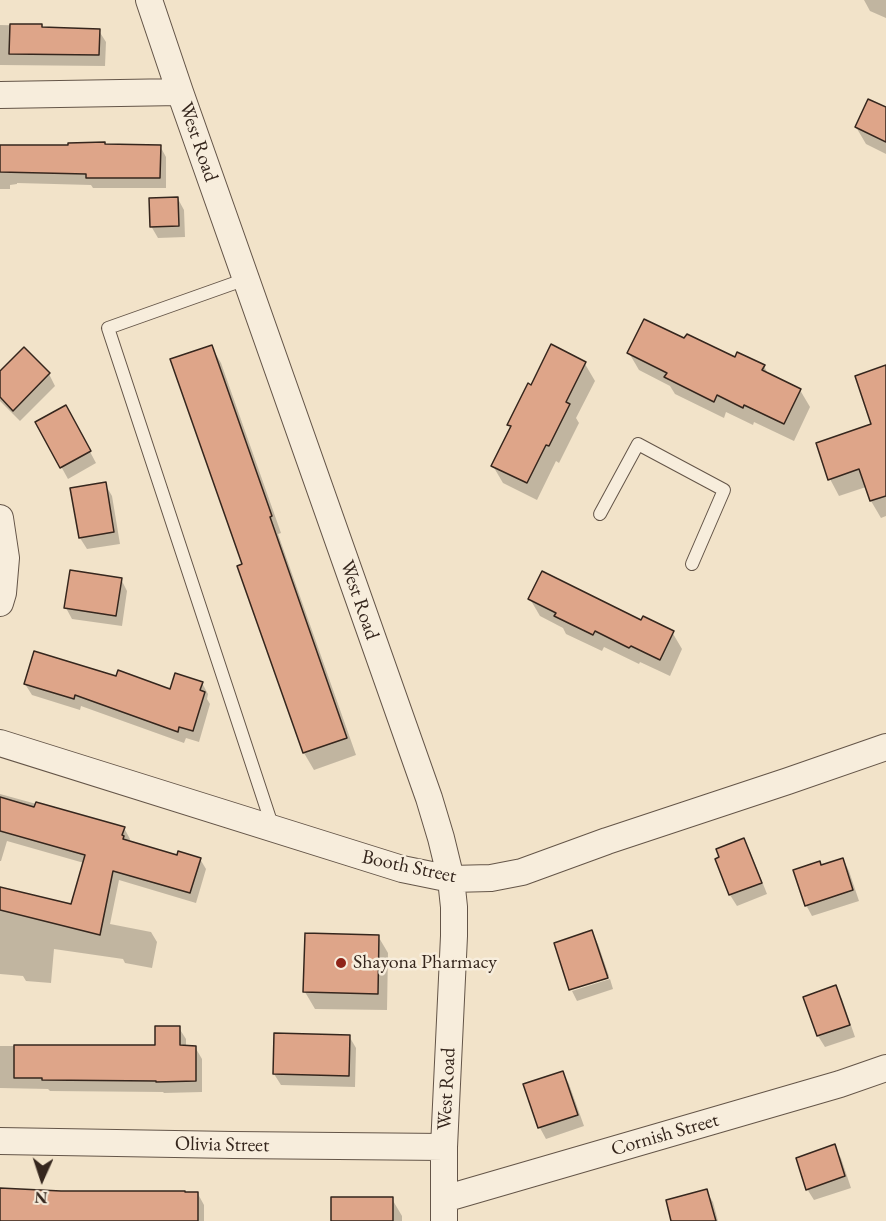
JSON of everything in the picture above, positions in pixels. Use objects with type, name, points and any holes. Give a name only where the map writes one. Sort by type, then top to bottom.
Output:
[{"type":"street","name":"West Road","points":[[149,0],[429,798],[451,879],[454,936],[444,1147],[444,1210]]},
{"type":"street","points":[[0,95],[180,92]]},
{"type":"street","points":[[0,518],[6,558],[0,603]]},
{"type":"street","name":"Booth Street","points":[[0,742],[402,869],[451,879],[491,878],[522,872],[886,747]]},
{"type":"street","name":"Cornish Street","points":[[444,1210],[886,1068]]},
{"type":"street","name":"Olivia Street","points":[[0,1141],[444,1147]]},
{"type":"lane","points":[[246,279],[108,328],[274,829]]},
{"type":"lane","points":[[600,514],[638,444],[724,490],[692,564]]},
{"type":"building","points":[[10,24],[100,29],[99,55],[9,54]]},
{"type":"building","points":[[868,99],[886,107],[886,142],[855,127]]},
{"type":"building","points":[[105,142],[105,144],[161,145],[160,178],[86,178],[86,174],[0,172],[0,145],[68,145],[68,143]]},
{"type":"building","points":[[178,197],[179,226],[150,227],[149,198]]},
{"type":"building","points":[[644,319],[684,338],[687,334],[735,357],[737,352],[765,365],[762,370],[801,389],[784,424],[717,395],[714,402],[664,377],[667,373],[627,353]]},
{"type":"building","points":[[551,344],[586,362],[566,402],[570,404],[527,483],[491,466],[511,426],[507,425],[528,383],[531,385]]},
{"type":"building","points":[[212,345],[347,738],[303,753],[237,566],[242,564],[170,359]]},
{"type":"building","points":[[24,347],[50,373],[13,411],[0,397],[0,371]]},
{"type":"building","points":[[886,365],[886,496],[870,501],[859,469],[828,480],[816,443],[871,424],[855,376]]},
{"type":"building","points":[[66,405],[91,451],[60,468],[35,422]]},
{"type":"building","points":[[106,482],[114,532],[79,538],[70,488]]},
{"type":"building","points":[[70,570],[122,578],[116,616],[64,608]]},
{"type":"building","points":[[542,571],[641,620],[643,616],[674,631],[660,660],[595,631],[593,635],[554,616],[556,613],[528,599]]},
{"type":"building","points":[[34,651],[116,676],[118,670],[170,689],[175,673],[203,682],[200,690],[205,692],[193,731],[179,727],[178,732],[75,695],[74,699],[24,684]]},
{"type":"building","points":[[0,797],[34,807],[36,802],[125,827],[123,839],[177,855],[178,851],[201,858],[190,893],[113,871],[100,935],[0,910],[0,887],[71,904],[85,855],[0,831]]},
{"type":"building","points":[[744,838],[762,883],[729,895],[715,859],[719,857],[716,849]]},
{"type":"building","points":[[843,858],[853,890],[805,906],[793,870],[820,861],[821,865]]},
{"type":"building","points":[[592,930],[608,978],[569,990],[554,943]]},
{"type":"building","name":"Shayona Pharmacy","points":[[305,933],[379,935],[378,994],[303,992]]},
{"type":"building","points":[[836,985],[850,1025],[817,1036],[803,997]]},
{"type":"building","points":[[155,1026],[180,1026],[180,1045],[196,1046],[196,1081],[14,1078],[14,1045],[155,1045]]},
{"type":"building","points":[[274,1033],[350,1035],[349,1076],[273,1074]]},
{"type":"building","points":[[563,1071],[578,1115],[538,1128],[523,1084]]},
{"type":"building","points":[[835,1144],[845,1176],[806,1190],[796,1158]]},
{"type":"building","points":[[0,1188],[198,1192],[198,1221],[0,1221]]},
{"type":"building","points":[[707,1189],[716,1221],[671,1221],[666,1200]]},
{"type":"building","points":[[331,1197],[393,1197],[393,1221],[331,1221]]},
{"type":"place","name":"Shayona Pharmacy","points":[[341,963]]}]
